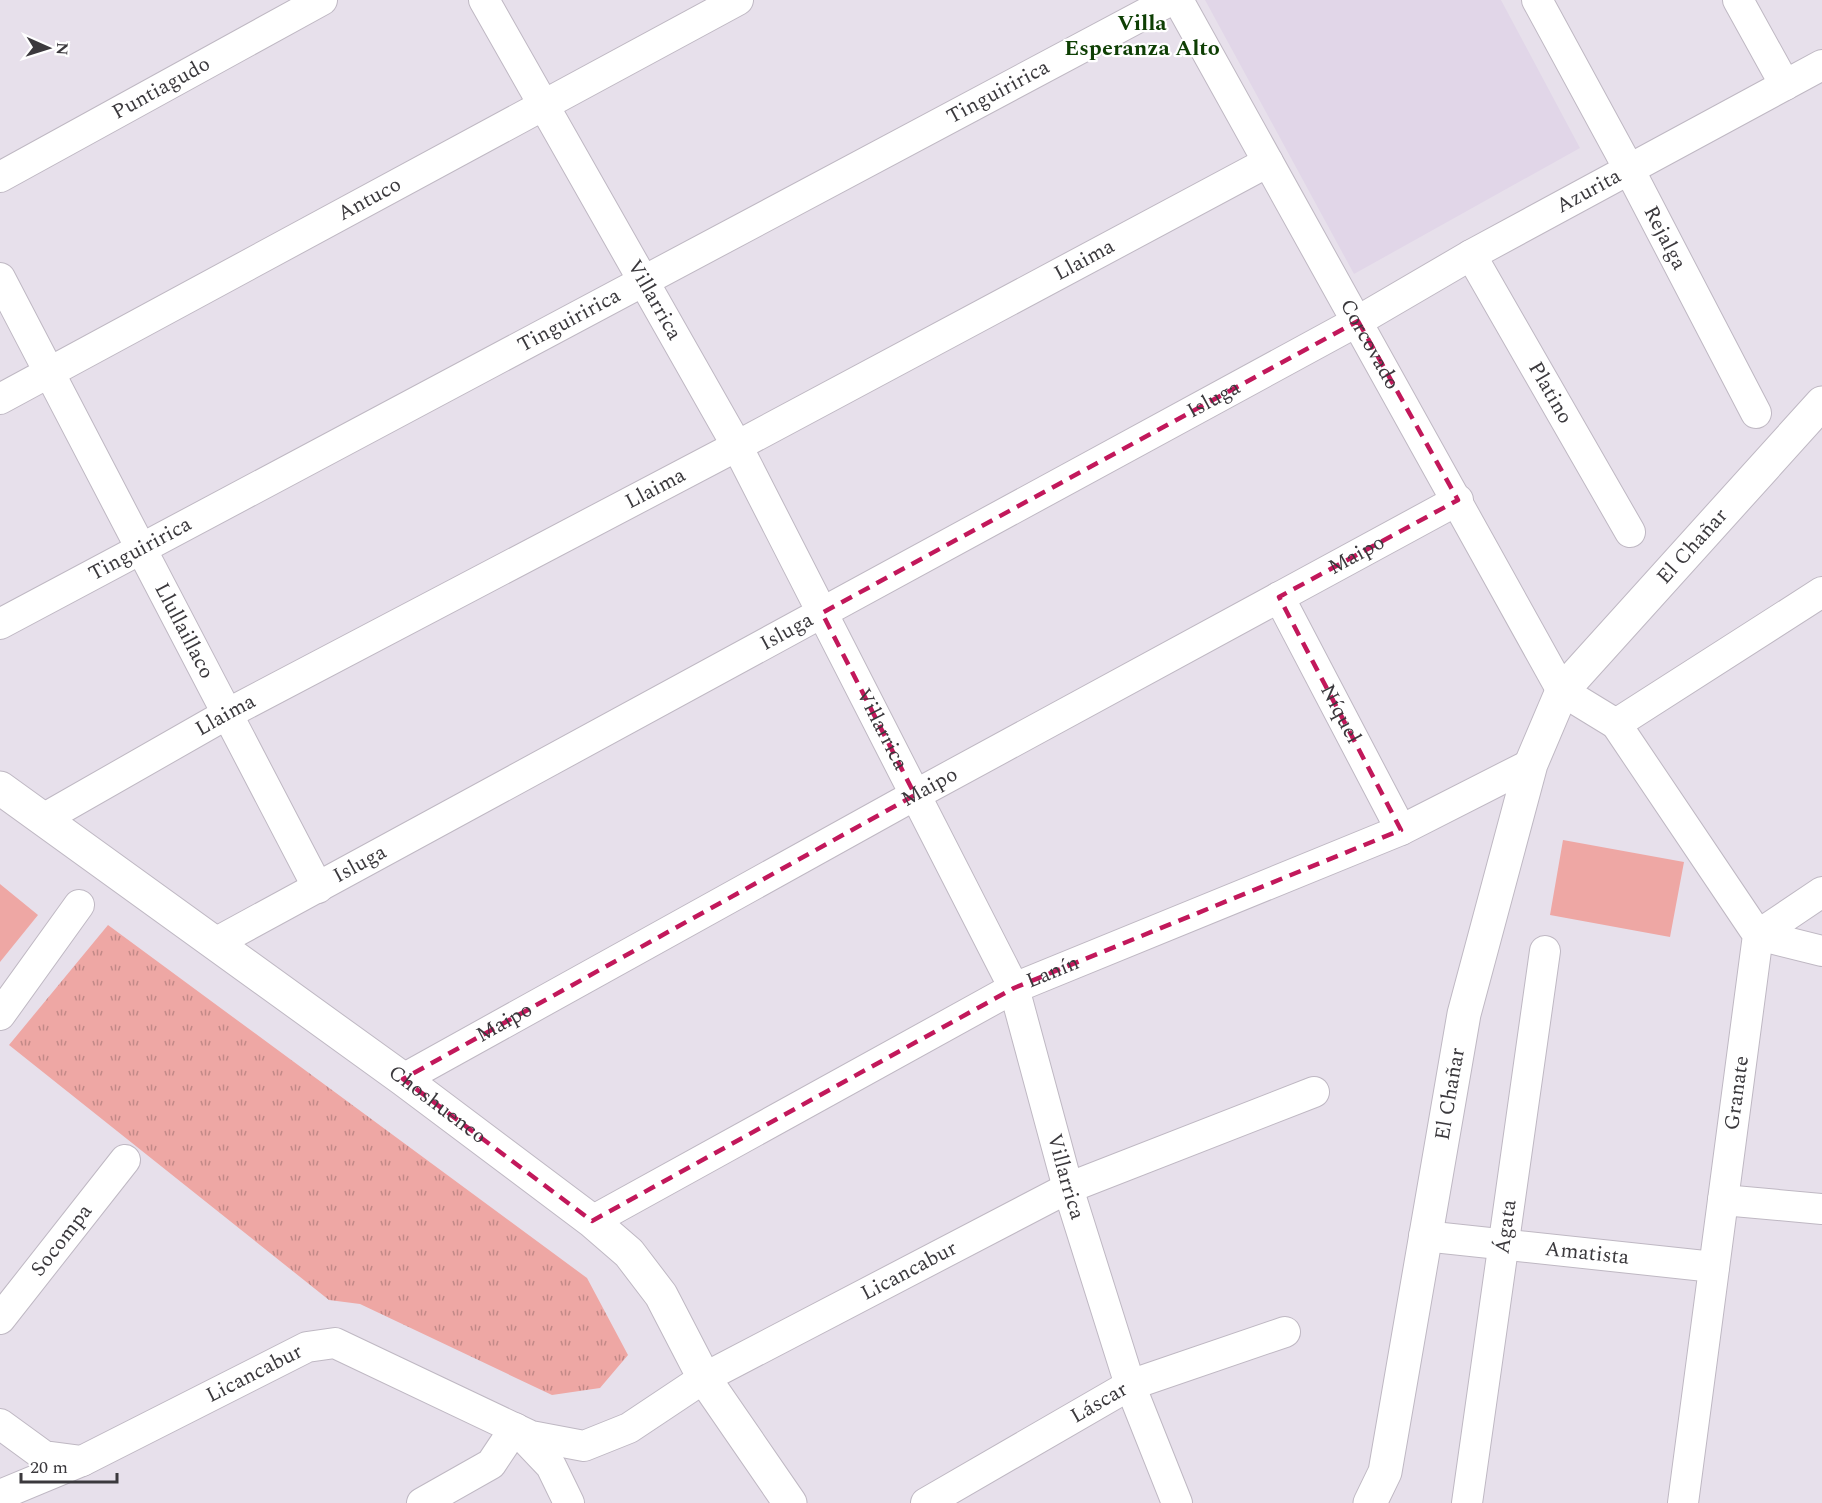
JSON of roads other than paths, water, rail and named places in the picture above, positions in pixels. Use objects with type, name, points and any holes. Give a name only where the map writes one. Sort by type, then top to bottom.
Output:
[{"type":"street","name":"Puntiagudo","points":[[0,177],[322,0]]},
{"type":"street","name":"Villarrica","points":[[484,0],[737,446],[1014,988],[1068,1188],[1130,1385],[1177,1503]]},
{"type":"street","name":"Antuco","points":[[0,399],[738,0]]},
{"type":"street","name":"Tinguiririca","points":[[0,624],[1171,0]]},
{"type":"street","name":"Corcovado","points":[[1178,0],[1458,500],[1562,691]]},
{"type":"street","name":"Rejalga","points":[[1537,0],[1630,171],[1756,413]]},
{"type":"street","points":[[1738,0],[1785,86]]},
{"type":"street","name":"Azurita","points":[[1358,321],[1471,255],[1630,171],[1822,65]]},
{"type":"street","name":"Llaima","points":[[43,819],[227,714],[737,446],[1268,162]]},
{"type":"street","name":"Platino","points":[[1471,255],[1630,532]]},
{"type":"street","name":"Llullaillaco","points":[[0,278],[318,888]]},
{"type":"street","name":"Isluga","points":[[215,943],[1358,321]]},
{"type":"street","name":"El Chañar","points":[[1370,1503],[1385,1472],[1464,1014],[1532,764],[1562,691],[1809,432],[1822,403]]},
{"type":"street","name":"Maipo","points":[[403,1079],[915,795],[1458,500]]},
{"type":"street","points":[[1616,724],[1822,592]]},
{"type":"street","name":"Níquel","points":[[1279,597],[1401,830]]},
{"type":"street","points":[[1562,691],[1616,724],[1758,935],[1822,951]]},
{"type":"street","name":"Lanín","points":[[592,1221],[1014,988],[1401,830],[1532,764]]},
{"type":"street","name":"Choshuenco","points":[[0,788],[403,1079],[592,1221],[629,1253],[661,1295],[704,1378],[790,1503]]},
{"type":"street","points":[[1758,935],[1822,892]]},
{"type":"street","points":[[0,1015],[79,905]]},
{"type":"street","name":"Granate","points":[[1683,1503],[1758,935]]},
{"type":"street","name":"Ágata","points":[[1467,1503],[1545,951]]},
{"type":"street","name":"Licancabur","points":[[0,1495],[82,1461],[307,1347],[335,1343],[531,1436],[584,1446],[629,1428],[704,1378],[1068,1188],[1314,1092]]},
{"type":"street","name":"Socompa","points":[[0,1319],[125,1160]]},
{"type":"street","points":[[1723,1200],[1822,1209]]},
{"type":"street","name":"Amatista","points":[[1424,1236],[1714,1267]]},
{"type":"street","name":"Láscar","points":[[926,1503],[1130,1385],[1285,1332]]},
{"type":"street","points":[[0,1424],[44,1456],[82,1461]]},
{"type":"street","points":[[422,1503],[491,1464],[515,1428]]},
{"type":"street","name":"Licancabur","points":[[515,1428],[551,1466],[569,1503]]},
{"type":"district","name":"Villa Esperanza Alto","points":[[1142,36]]}]
